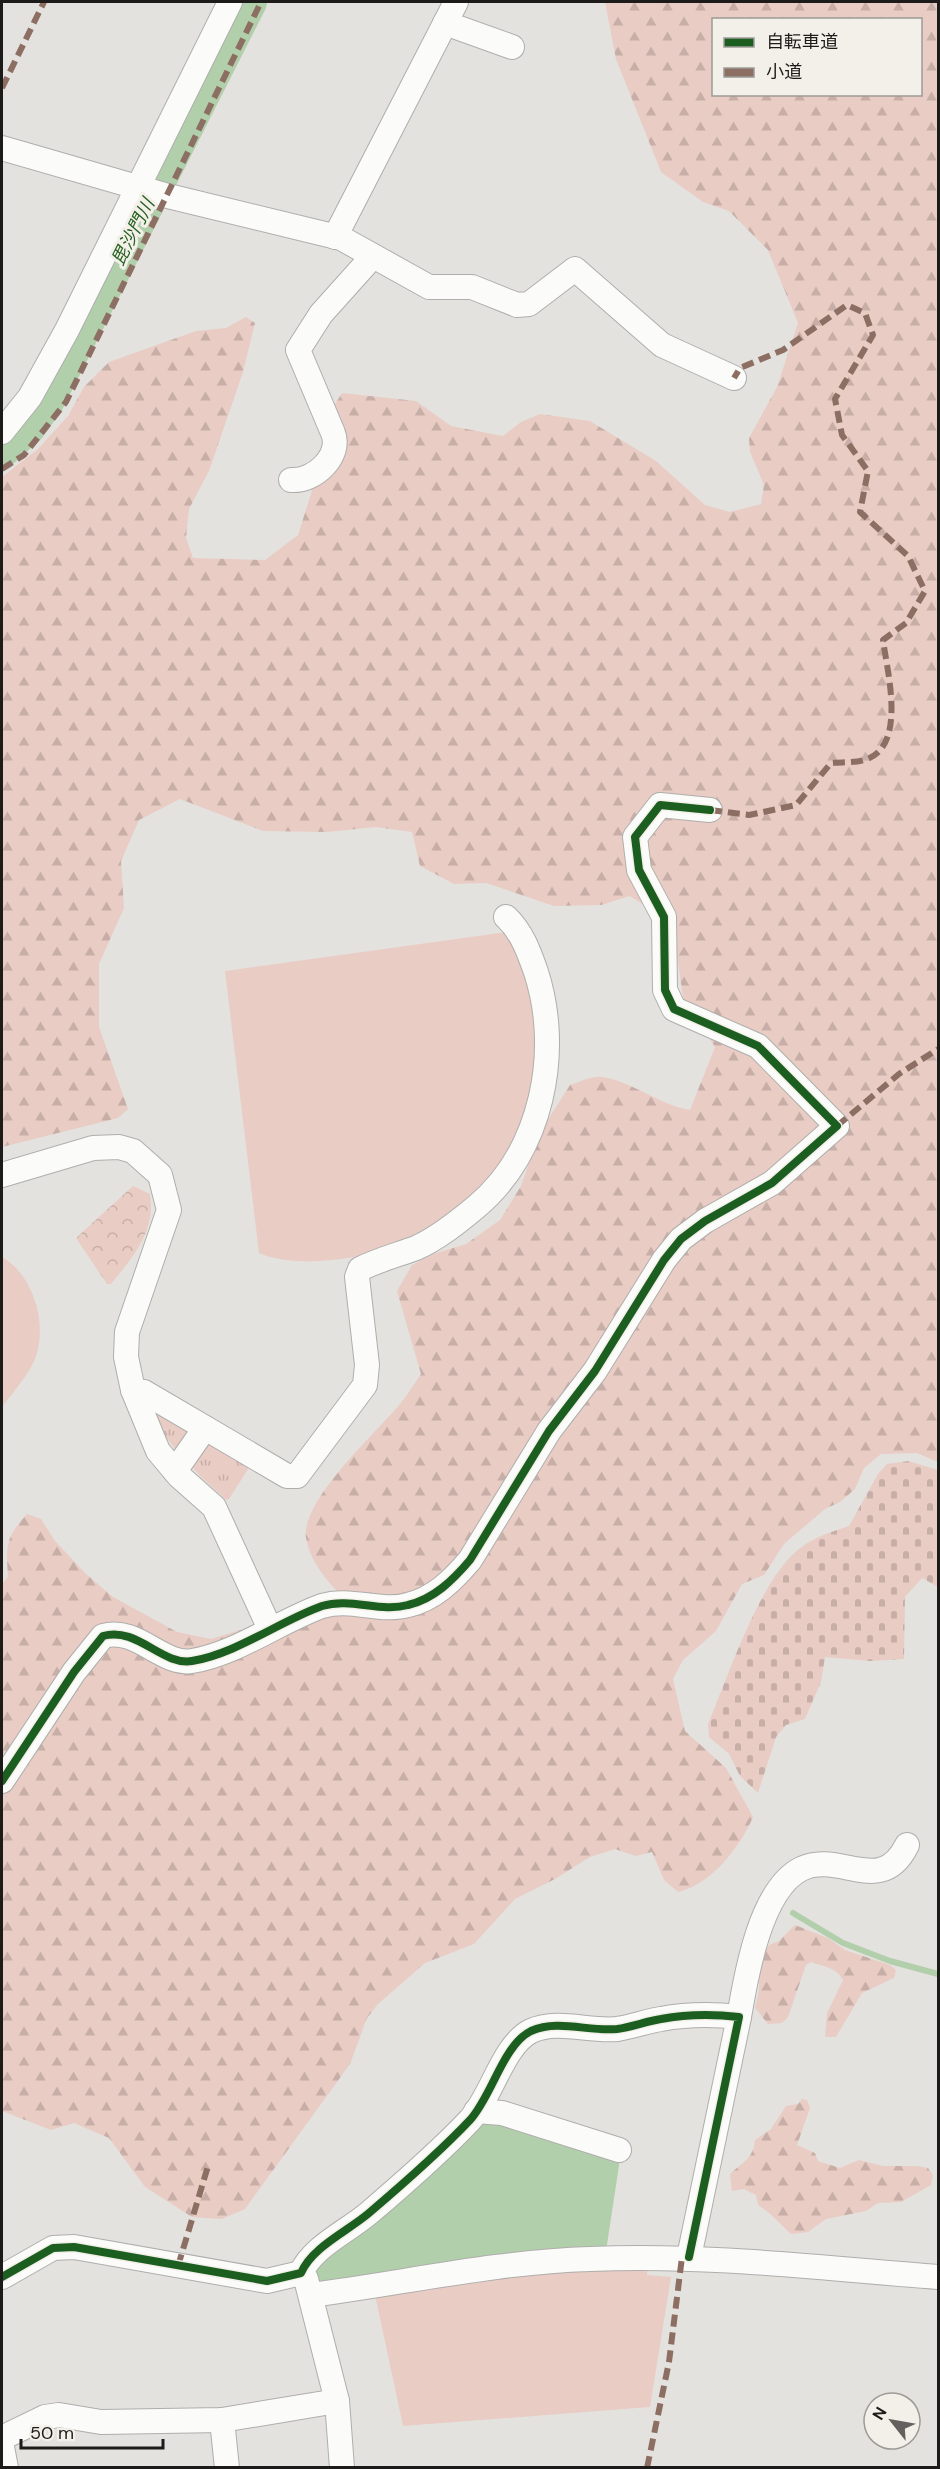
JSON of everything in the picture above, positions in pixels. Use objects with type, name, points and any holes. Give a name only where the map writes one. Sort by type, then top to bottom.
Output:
[{"type":"street","points":[[2,432],[30,397],[87,290],[230,2]]},
{"type":"street","points":[[335,237],[450,12],[512,47]]},
{"type":"street","points":[[2,148],[137,187],[335,237],[429,287],[472,287],[517,305],[529,304],[575,269],[662,345],[734,378]]},
{"type":"street","points":[[291,480],[310,476],[327,462],[336,447],[333,433],[298,350],[321,314],[373,256]]},
{"type":"street","points":[[2,1780],[74,1672],[103,1636],[120,1633],[180,1661],[191,1662],[333,1604],[407,1606],[423,1600],[455,1578],[470,1560],[549,1431],[595,1371],[664,1260],[681,1239],[705,1221],[772,1183],[837,1126],[758,1046],[674,1009],[665,990],[664,917],[639,870],[635,837],[660,805],[710,810]]},
{"type":"street","points":[[133,1390],[144,1392],[287,1476],[297,1476],[365,1385],[367,1365],[357,1277],[360,1269],[418,1247],[444,1232],[478,1206],[511,1168],[527,1141],[540,1100],[546,1067],[546,1019],[540,986],[529,952],[515,925],[506,917]]},
{"type":"street","points":[[2,1175],[93,1148],[119,1147],[134,1151],[160,1175],[169,1210],[127,1332],[126,1356],[133,1390],[158,1451],[175,1471],[214,1507],[270,1629]]},
{"type":"street","points":[[175,1471],[205,1428]]},
{"type":"street","points":[[689,2258],[739,2017],[747,1964],[756,1934],[774,1900],[791,1876],[814,1864],[873,1872],[890,1868],[902,1856],[907,1845]]},
{"type":"street","points":[[2,2277],[53,2248],[74,2247],[267,2281],[301,2273],[310,2259],[367,2214],[476,2111],[516,2042],[542,2027],[618,2029],[682,2016],[707,2014],[739,2017]]},
{"type":"street","points":[[476,2111],[502,2114],[619,2150]]},
{"type":"street","points":[[311,2295],[517,2263],[590,2259],[689,2258],[939,2277]]},
{"type":"street","points":[[301,2273],[311,2295],[337,2400],[342,2468]]},
{"type":"street","points":[[2,2439],[45,2417],[59,2415],[101,2422],[222,2420],[337,2400]]},
{"type":"street","points":[[222,2420],[227,2468]]},
{"type":"street","points":[[2,2447],[6,2468]]},
{"type":"green space","points":[[605,2],[938,2],[938,1462],[917,1453],[881,1454],[864,1468],[855,1489],[840,1502],[825,1509],[784,1544],[764,1575],[742,1584],[716,1631],[683,1660],[673,1679],[685,1731],[726,1768],[753,1817],[723,1863],[702,1882],[678,1892],[664,1880],[652,1852],[636,1856],[615,1849],[590,1857],[555,1879],[515,1899],[474,1944],[425,1963],[378,2004],[367,2018],[350,2064],[245,2209],[222,2219],[192,2217],[145,2187],[109,2138],[74,2123],[51,2130],[2,2111],[2,1584],[8,1577],[7,1550],[11,1536],[27,1514],[41,1519],[55,1541],[85,1573],[113,1597],[177,1632],[211,1639],[240,1630],[271,1633],[342,1596],[325,1577],[311,1555],[306,1538],[308,1522],[327,1486],[400,1404],[421,1374],[397,1291],[412,1265],[433,1254],[466,1244],[500,1220],[521,1186],[540,1132],[570,1085],[590,1078],[613,1079],[667,1103],[690,1110],[715,1047],[683,998],[677,955],[656,913],[630,896],[601,905],[554,906],[486,883],[454,884],[420,866],[412,832],[376,827],[327,832],[263,831],[180,799],[139,820],[121,861],[124,908],[99,964],[99,1027],[128,1109],[118,1118],[2,1147],[2,477],[38,449],[68,416],[84,387],[109,362],[196,331],[226,328],[246,317],[255,323],[243,372],[209,471],[189,509],[186,538],[193,558],[265,560],[298,535],[322,459],[323,423],[342,393],[416,401],[451,426],[503,436],[521,422],[540,414],[590,421],[656,461],[705,505],[730,512],[761,504],[764,485],[750,452],[749,438],[777,387],[798,323],[768,250],[729,211],[703,202],[661,172],[616,59]]},
{"type":"green space","points":[[507,932],[533,998],[537,1022],[537,1064],[529,1104],[513,1141],[491,1175],[464,1205],[431,1229],[394,1247],[354,1257],[319,1261],[294,1261],[259,1253],[225,971]]},
{"type":"green space","points":[[133,1186],[150,1194],[150,1220],[135,1253],[111,1284],[107,1284],[76,1238]]},
{"type":"green space","points":[[2,1257],[14,1266],[32,1292],[40,1324],[36,1355],[30,1369],[2,1407]]},
{"type":"green space","points":[[160,1412],[193,1429],[176,1450],[156,1425],[156,1415]]},
{"type":"green space","points":[[208,1442],[250,1466],[229,1499],[226,1500],[201,1477],[191,1464]]},
{"type":"green space","points":[[908,1461],[938,1470],[938,1587],[922,1578],[905,1597],[904,1659],[870,1661],[825,1657],[821,1682],[805,1719],[786,1725],[776,1737],[758,1793],[740,1776],[729,1754],[709,1737],[708,1724],[746,1630],[771,1582],[785,1563],[811,1541],[849,1526],[878,1474],[887,1464]]},
{"type":"green space","points":[[795,1925],[828,1938],[845,1950],[890,1965],[896,1970],[894,1978],[862,1993],[836,2037],[825,2037],[827,2013],[843,1980],[837,1972],[825,1966],[811,1962],[806,1965],[788,2017],[782,2023],[768,2024],[755,2008],[759,1990],[760,1959],[769,1945],[779,1941]]},
{"type":"green space","points":[[802,2099],[807,2100],[810,2108],[797,2145],[815,2153],[818,2161],[840,2168],[859,2160],[883,2166],[928,2168],[933,2175],[931,2185],[901,2202],[878,2203],[866,2211],[826,2219],[808,2232],[791,2234],[758,2205],[756,2195],[744,2189],[732,2191],[730,2174],[747,2160],[755,2140],[771,2129],[786,2106],[798,2104]]},
{"type":"green space","points":[[648,2263],[647,2275],[671,2277],[650,2407],[403,2426],[374,2290]]},
{"type":"shaded area","points":[[483,2120],[620,2159],[606,2251],[317,2284],[309,2266]]},
{"type":"waterway","name":"毘沙門川","points":[[2,451],[29,427],[47,402],[250,2]]},
{"type":"waterway","points":[[793,1913],[843,1943],[890,1961],[938,1974]]},
{"type":"marked path","points":[[2,88],[44,2]]},
{"type":"marked path","points":[[2,469],[24,455],[66,402],[261,2]]},
{"type":"marked path","points":[[710,810],[749,815],[796,805],[831,763],[860,761],[878,753],[886,741],[892,707],[883,640],[906,623],[925,591],[908,556],[860,512],[868,471],[842,435],[835,399],[873,335],[865,313],[847,305],[783,350],[740,368],[734,378]]},
{"type":"marked path","points":[[837,1126],[899,1074],[938,1049]]},
{"type":"marked path","points":[[178,2266],[208,2166]]},
{"type":"marked path","points":[[647,2468],[669,2362],[682,2257]]},
{"type":"cycle path","points":[[2,1781],[74,1672],[103,1636],[115,1634],[127,1636],[170,1658],[192,1661],[225,1652],[322,1606],[344,1603],[397,1607],[417,1602],[442,1588],[470,1560],[549,1431],[595,1371],[664,1260],[681,1239],[705,1221],[772,1183],[837,1126],[758,1046],[674,1009],[665,990],[664,917],[639,870],[635,837],[660,805],[710,810]]},
{"type":"cycle path","points":[[2,2277],[53,2248],[74,2247],[267,2281],[301,2273],[313,2255],[382,2202],[470,2120],[478,2110],[513,2047],[531,2031],[552,2026],[617,2029],[690,2015],[739,2017],[689,2257]]}]
